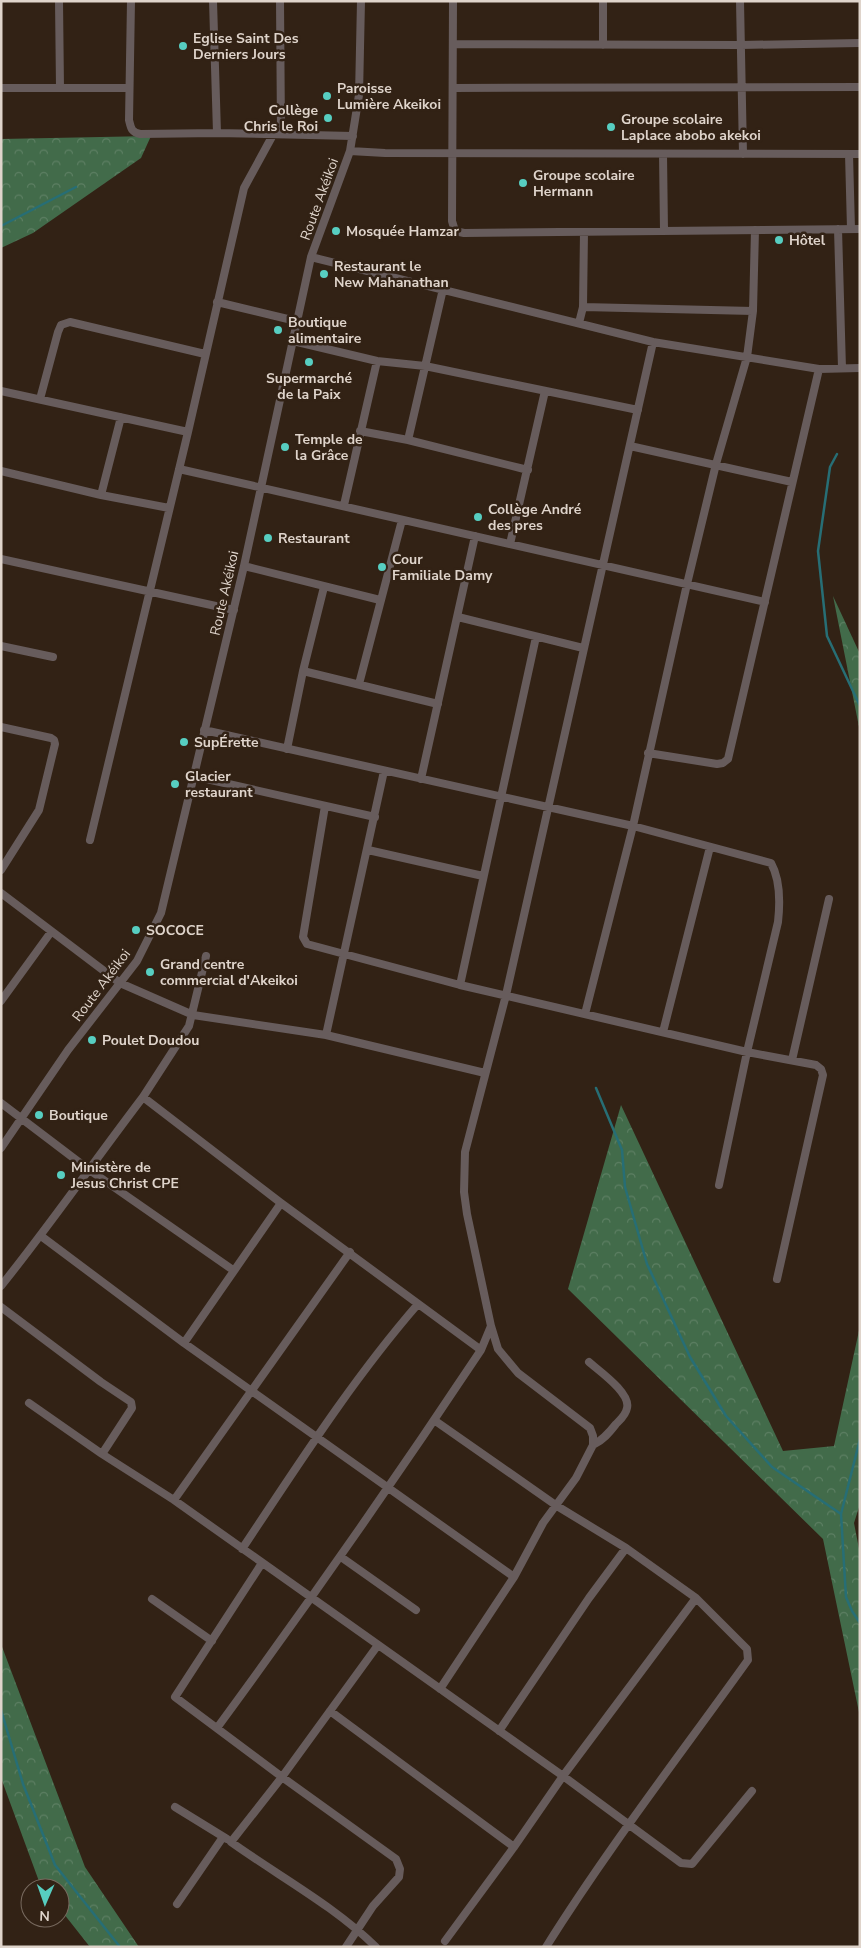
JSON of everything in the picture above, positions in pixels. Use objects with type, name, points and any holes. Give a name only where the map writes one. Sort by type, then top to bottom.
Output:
[{"type":"street","points":[[59,1],[60,88]]},
{"type":"street","points":[[130,1],[129,120],[131,129],[135,133],[277,133],[354,136]]},
{"type":"street","points":[[213,1],[217,133]]},
{"type":"street","points":[[90,840],[148,592],[188,432],[244,188],[277,133],[280,1]]},
{"type":"street","name":"Route Akéikoi","points":[[1,1148],[23,1119],[68,1050],[137,961],[161,913],[234,610],[262,487],[296,321],[312,257],[354,136],[359,95],[361,1]]},
{"type":"street","points":[[453,1],[452,221],[455,231],[464,233],[860,229]]},
{"type":"street","points":[[603,1],[603,45]]},
{"type":"street","points":[[740,1],[742,154]]},
{"type":"street","points":[[453,44],[741,45],[860,43]]},
{"type":"street","points":[[453,88],[860,87]]},
{"type":"street","points":[[1,88],[129,88]]},
{"type":"street","points":[[350,151],[385,154],[860,154]]},
{"type":"street","points":[[663,154],[664,231]]},
{"type":"street","points":[[849,154],[850,229]]},
{"type":"street","points":[[838,229],[842,368]]},
{"type":"street","points":[[585,1014],[633,826],[686,584],[716,464],[747,357],[753,311],[755,230]]},
{"type":"street","points":[[579,323],[583,307],[584,232]]},
{"type":"street","points":[[312,257],[653,342],[819,369],[860,368]]},
{"type":"street","points":[[408,440],[443,289]]},
{"type":"street","points":[[217,302],[296,321]]},
{"type":"street","points":[[583,307],[753,311]]},
{"type":"street","points":[[40,399],[58,332],[61,325],[70,322],[205,354]]},
{"type":"street","points":[[293,341],[376,361],[425,366],[638,410]]},
{"type":"street","points":[[440,1689],[514,1577],[543,1523],[576,1478],[593,1445],[593,1436],[590,1428],[518,1373],[498,1349],[469,1224],[464,1192],[465,1152],[506,995],[653,342]]},
{"type":"street","points":[[344,505],[376,361]]},
{"type":"street","points":[[648,753],[717,764],[724,763],[728,759],[819,369]]},
{"type":"street","points":[[1,391],[188,432]]},
{"type":"street","points":[[510,544],[545,391]]},
{"type":"street","points":[[101,495],[121,418]]},
{"type":"street","points":[[360,431],[408,440],[528,470]]},
{"type":"street","points":[[630,446],[792,482]]},
{"type":"street","points":[[179,469],[765,602]]},
{"type":"street","points":[[1,471],[101,495],[169,508]]},
{"type":"street","points":[[359,684],[402,520]]},
{"type":"street","points":[[421,779],[475,536]]},
{"type":"street","points":[[1,559],[234,610]]},
{"type":"street","points":[[244,566],[380,600]]},
{"type":"street","points":[[287,749],[303,670],[324,587]]},
{"type":"street","points":[[458,617],[583,648]]},
{"type":"street","points":[[460,985],[536,636]]},
{"type":"street","points":[[1,646],[53,657]]},
{"type":"street","points":[[303,670],[438,704]]},
{"type":"street","points":[[1,727],[51,738],[55,744],[39,810],[1,870]]},
{"type":"street","points":[[204,730],[633,826],[771,863],[776,875],[780,909],[778,922],[747,1052],[719,1185]]},
{"type":"street","points":[[326,1035],[384,771]]},
{"type":"street","points":[[193,776],[375,817]]},
{"type":"street","points":[[325,806],[303,937],[306,944],[460,985],[747,1052],[816,1065],[821,1069],[823,1075],[777,1279]]},
{"type":"street","points":[[663,1032],[710,847]]},
{"type":"street","points":[[368,850],[483,876]]},
{"type":"street","points":[[1,894],[120,983],[193,1015],[326,1035],[485,1073]]},
{"type":"street","points":[[792,1060],[829,899]]},
{"type":"street","points":[[1,1001],[51,932]]},
{"type":"street","points":[[1,1286],[41,1236],[143,1097],[189,1026],[206,956]]},
{"type":"street","points":[[143,1097],[281,1203],[481,1350]]},
{"type":"street","points":[[1,1103],[88,1170],[233,1270]]},
{"type":"street","points":[[184,1344],[233,1270],[281,1203]]},
{"type":"street","points":[[41,1236],[184,1344],[514,1577]]},
{"type":"street","points":[[174,1500],[350,1252]]},
{"type":"street","points":[[242,1549],[316,1437],[384,1344],[418,1304]]},
{"type":"street","points":[[1,1307],[101,1382],[131,1402],[132,1408],[102,1454]]},
{"type":"street","points":[[217,1728],[312,1599],[388,1489],[481,1350],[492,1326]]},
{"type":"street","points":[[589,1362],[621,1390],[627,1403],[624,1415],[604,1439],[593,1445]]},
{"type":"street","points":[[28,1404],[174,1500],[563,1776],[681,1863],[692,1864],[752,1791]]},
{"type":"street","points":[[434,1420],[557,1506],[626,1548],[696,1598],[747,1649],[748,1660],[628,1825],[572,1905],[546,1947]]},
{"type":"street","points":[[499,1731],[589,1598],[626,1548]]},
{"type":"street","points":[[341,1557],[416,1610]]},
{"type":"street","points":[[262,1563],[175,1697],[396,1859],[400,1869],[399,1877],[373,1906],[346,1947]]},
{"type":"street","points":[[445,1941],[563,1776],[696,1598]]},
{"type":"street","points":[[152,1599],[212,1641]]},
{"type":"street","points":[[231,1842],[282,1777],[378,1645]]},
{"type":"street","points":[[330,1711],[514,1847]]},
{"type":"street","points":[[175,1808],[301,1888],[358,1929],[376,1947]]},
{"type":"street","points":[[177,1904],[222,1837]]},
{"type":"green space","points":[[151,136],[141,158],[33,233],[1,248],[1,139]]},
{"type":"green space","points":[[833,596],[860,654],[860,732]]},
{"type":"green space","points":[[621,1105],[783,1451],[834,1446],[860,1326],[860,1504],[854,1523],[860,1554],[860,1717],[823,1539],[568,1289]]},
{"type":"green space","points":[[1,1644],[85,1867],[139,1947],[90,1947],[70,1922],[70,1878],[38,1878],[1,1778]]},
{"type":"waterway","points":[[1,226],[76,187]]},
{"type":"waterway","points":[[837,454],[830,467],[818,551],[827,636],[860,706]]},
{"type":"waterway","points":[[596,1088],[622,1150],[625,1187],[647,1264],[690,1357],[726,1416],[772,1467],[841,1514]]},
{"type":"waterway","points":[[860,1439],[841,1514],[846,1597],[860,1623]]},
{"type":"waterway","points":[[1,1710],[23,1784],[55,1865],[120,1947]]},
{"type":"place","name":"Eglise Saint Des Derniers Jours","points":[[183,46]]},
{"type":"place","name":"Paroisse Lumière Akeikoi","points":[[327,96]]},
{"type":"place","name":"Collège Chris le Roi","points":[[328,118]]},
{"type":"place","name":"Groupe scolaire Laplace abobo akekoi","points":[[611,127]]},
{"type":"place","name":"Groupe scolaire Hermann","points":[[523,183]]},
{"type":"place","name":"Mosquée Hamzar","points":[[336,231]]},
{"type":"place","name":"Hôtel","points":[[779,240]]},
{"type":"place","name":"Restaurant le New Mahanathan","points":[[324,274]]},
{"type":"place","name":"Boutique alimentaire","points":[[278,330]]},
{"type":"place","name":"Supermarché de la Paix","points":[[309,362]]},
{"type":"place","name":"Temple de la Grâce","points":[[285,447]]},
{"type":"place","name":"Collège André des pres","points":[[478,517]]},
{"type":"place","name":"Restaurant","points":[[268,538]]},
{"type":"place","name":"Cour Familiale Damy","points":[[382,567]]},
{"type":"place","name":"SupÉrette","points":[[184,742]]},
{"type":"place","name":"Glacier restaurant","points":[[175,784]]},
{"type":"place","name":"SOCOCE","points":[[136,930]]},
{"type":"place","name":"Grand centre commercial d'Akeikoi","points":[[150,972]]},
{"type":"place","name":"Poulet Doudou","points":[[92,1040]]},
{"type":"place","name":"Boutique","points":[[39,1115]]},
{"type":"place","name":"Ministère de Jesus Christ CPE","points":[[61,1175]]}]
